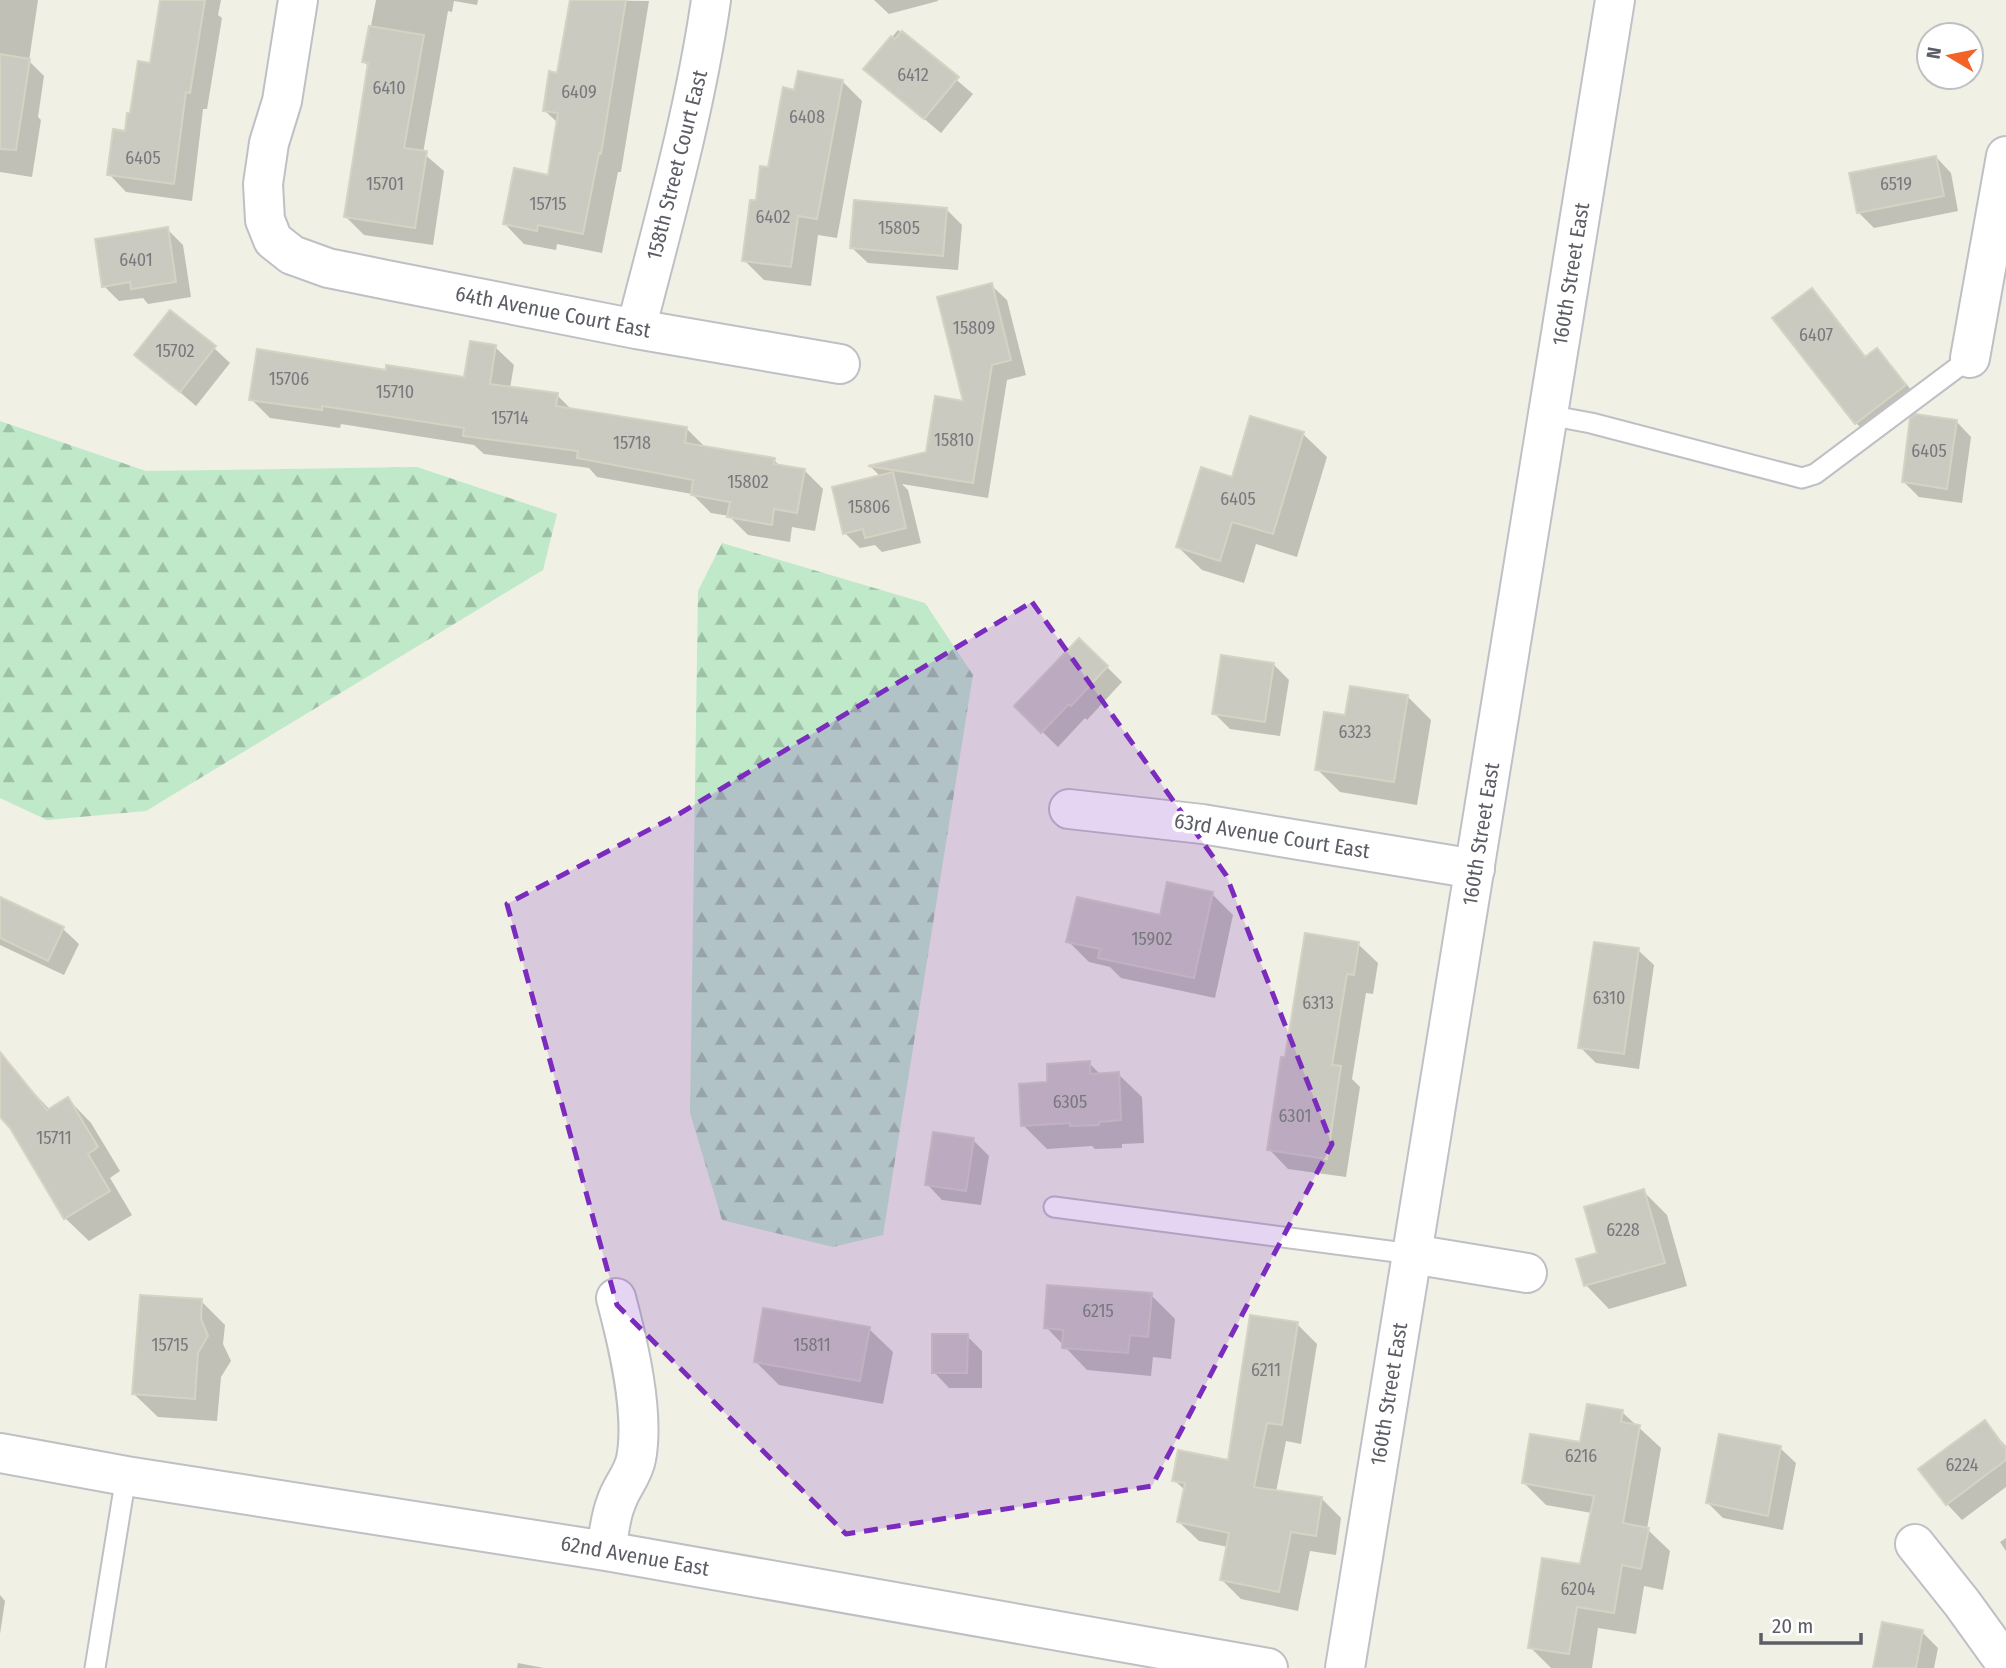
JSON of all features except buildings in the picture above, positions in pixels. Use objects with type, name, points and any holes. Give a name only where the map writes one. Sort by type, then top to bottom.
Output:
[{"type":"street","name":"64th Avenue Court East","points":[[298,0],[282,101],[269,143],[263,184],[265,220],[273,240],[292,255],[328,268],[636,329],[840,364]]},
{"type":"street","name":"158th Street Court East","points":[[636,329],[689,121],[703,56],[711,0]]},
{"type":"street","name":"160th Street East","points":[[1345,1668],[1615,0]]},
{"type":"street","points":[[1970,358],[2006,156]]},
{"type":"street","name":"63rd Avenue Court East","points":[[1069,809],[1202,824],[1475,869]]},
{"type":"street","points":[[1412,1254],[1527,1273]]},
{"type":"street","points":[[606,1550],[616,1502],[631,1475],[636,1458],[639,1416],[616,1298]]},
{"type":"street","name":"62nd Avenue East","points":[[0,1453],[126,1476],[606,1550],[1268,1668]]},
{"type":"street","points":[[1915,1544],[2006,1664]]},
{"type":"lane","points":[[1548,415],[1591,423],[1802,478],[1815,474],[1970,358]]},
{"type":"lane","points":[[1054,1208],[1412,1254]]},
{"type":"lane","points":[[95,1668],[126,1476]]},
{"type":"highlighted area","points":[[1032,602],[1226,875],[1332,1144],[1152,1486],[846,1534],[617,1305],[507,904],[679,814]]},
{"type":"green space","points":[[0,421],[146,471],[417,467],[557,514],[543,570],[146,811],[47,820],[0,798]]},
{"type":"green space","points":[[722,543],[925,603],[973,675],[883,1235],[833,1247],[722,1220],[690,1113],[698,591]]}]
